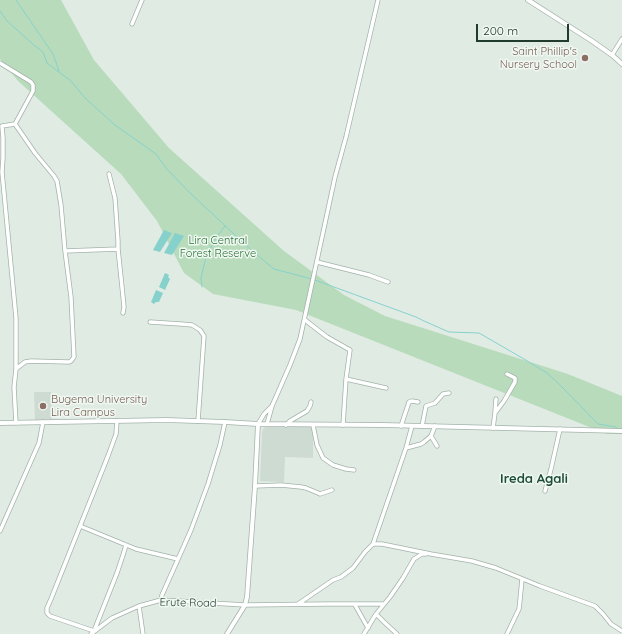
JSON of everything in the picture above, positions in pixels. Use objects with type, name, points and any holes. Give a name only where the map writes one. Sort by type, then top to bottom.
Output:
[{"type":"street","points":[[132,24],[142,0]]},
{"type":"street","points":[[267,424],[272,406],[294,356],[305,320],[335,177],[378,0]]},
{"type":"street","points":[[531,1],[592,41],[622,64]]},
{"type":"street","points":[[612,55],[622,39]]},
{"type":"street","points":[[0,63],[31,82],[33,85],[33,91],[15,124]]},
{"type":"street","points":[[15,124],[1,126],[3,138],[2,172],[16,318],[16,369],[14,387],[16,423]]},
{"type":"street","points":[[15,124],[57,181],[71,297],[74,357],[69,362],[25,362],[16,369]]},
{"type":"street","points":[[109,174],[115,198],[118,249],[124,307],[123,313]]},
{"type":"street","points":[[65,251],[118,249]]},
{"type":"street","points":[[317,262],[369,275],[388,282]]},
{"type":"street","points":[[305,320],[327,337],[350,350],[346,379],[343,425]]},
{"type":"street","points":[[150,322],[192,326],[200,330],[204,336],[198,421]]},
{"type":"street","points":[[495,413],[515,382],[515,378],[507,374]]},
{"type":"street","points":[[346,379],[386,388]]},
{"type":"street","points":[[422,426],[426,406],[435,403],[442,394],[449,393]]},
{"type":"street","points":[[493,428],[496,399]]},
{"type":"street","points":[[286,425],[307,411],[311,402]]},
{"type":"street","points":[[401,426],[409,402],[418,402]]},
{"type":"street","points":[[227,634],[247,597],[256,486],[258,424],[264,414],[272,406]]},
{"type":"street","points":[[0,423],[167,420],[286,425],[435,426],[622,431]]},
{"type":"street","points":[[117,421],[116,434],[103,470],[47,608],[47,613],[50,616],[92,633],[119,567],[126,545]]},
{"type":"street","points":[[0,531],[39,444],[43,422]]},
{"type":"street","points":[[161,600],[191,530],[220,446],[225,422]]},
{"type":"street","points":[[314,425],[314,434],[323,458],[333,465],[354,470]]},
{"type":"street","points":[[298,604],[353,568],[373,544],[406,448],[412,426]]},
{"type":"street","points":[[406,448],[421,444],[431,436],[435,426]]},
{"type":"street","points":[[545,491],[560,429]]},
{"type":"street","points":[[431,436],[437,446]]},
{"type":"street","points":[[256,486],[281,485],[301,487],[320,494],[332,490]]},
{"type":"street","points":[[80,526],[136,549],[178,560]]},
{"type":"street","points":[[373,544],[382,544],[472,561],[496,568],[595,606],[611,624],[622,631]]},
{"type":"street","points":[[410,549],[414,559]]},
{"type":"street","points":[[364,634],[376,614],[403,578],[414,559],[422,554],[431,554]]},
{"type":"street","points":[[507,634],[519,609],[522,579]]},
{"type":"street","name":"Erute Road","points":[[92,633],[112,618],[139,606],[161,600],[244,605],[384,604]]},
{"type":"street","points":[[354,604],[368,628]]},
{"type":"street","points":[[139,606],[143,634]]},
{"type":"street","points":[[376,614],[397,634]]},
{"type":"shaded area","name":"Bugema University Lira Campus","points":[[34,392],[51,392],[52,419],[35,420]]},
{"type":"shaded area","points":[[268,425],[313,426],[313,458],[285,457],[284,482],[260,481],[262,433],[263,429]]},
{"type":"green space","name":"Lira Central Forest Reserve","points":[[0,0],[61,0],[94,60],[169,148],[284,251],[344,295],[385,316],[568,374],[622,396],[622,434],[607,434],[296,310],[213,294],[184,273],[157,221],[121,174],[18,81],[0,59]]},
{"type":"water","points":[[164,230],[172,233],[160,252],[153,250]]},
{"type":"water","points":[[175,233],[184,236],[172,255],[164,253]]},
{"type":"water","points":[[165,273],[169,275],[168,277],[170,279],[165,290],[159,287]]},
{"type":"water","points":[[156,290],[163,293],[159,302],[154,304],[151,302]]},
{"type":"waterway","points":[[16,0],[53,54],[59,71]]},
{"type":"waterway","points":[[0,11],[7,21],[43,52],[47,63],[71,81],[85,98],[115,125],[156,154],[166,168],[188,191],[251,250],[274,269],[312,279]]},
{"type":"waterway","points":[[202,287],[201,278],[206,257],[216,238],[225,226]]},
{"type":"waterway","points":[[315,280],[416,317],[449,332],[479,333],[547,373],[598,424],[616,427],[617,429]]},
{"type":"place","name":"Saint Phillip's Nursery School","points":[[585,58]]},
{"type":"place","name":"Bugema University Lira Campus","points":[[43,406]]},
{"type":"district","name":"Ireda Agali","points":[[534,479]]}]
